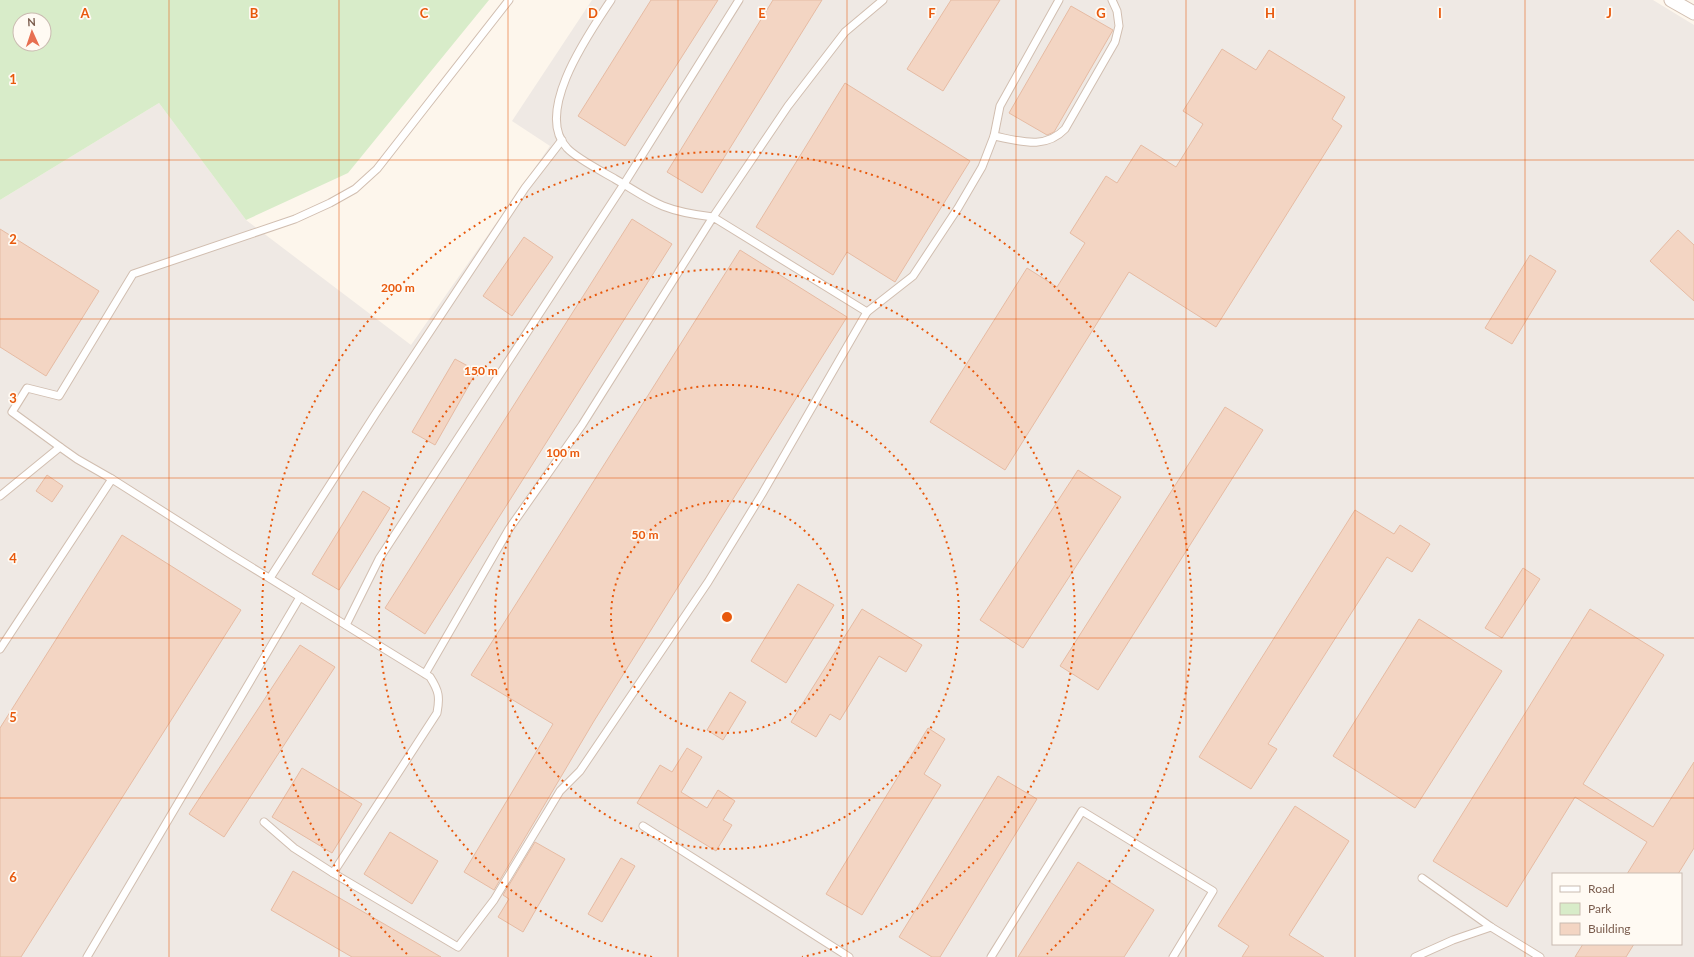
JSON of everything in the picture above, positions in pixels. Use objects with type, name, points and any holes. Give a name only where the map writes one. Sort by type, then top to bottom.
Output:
[{"type":"street","points":[[1671,0],[1694,14]]},
{"type":"lane","points":[[332,873],[437,713],[440,699],[436,687],[430,677],[112,479],[77,459],[12,412],[27,388],[59,396],[133,274],[295,219],[330,203],[355,189],[378,169],[509,0]]},
{"type":"lane","points":[[611,0],[589,34],[569,70],[558,100],[557,123],[559,136],[567,148],[599,170],[662,206],[713,217],[867,312]]},
{"type":"lane","points":[[346,625],[379,559],[624,184],[739,0]]},
{"type":"lane","points":[[425,674],[509,529],[582,425],[713,217],[788,106],[845,32],[883,0]]},
{"type":"lane","points":[[264,822],[294,848],[332,873],[458,947],[494,900],[560,791],[580,771],[708,582],[762,494],[867,312],[913,276],[982,167],[994,136],[1000,106],[1059,0]]},
{"type":"lane","points":[[994,136],[1023,141],[1048,141],[1057,137],[1065,129],[1115,42],[1119,26],[1118,11],[1112,0]]},
{"type":"lane","points":[[270,578],[376,413],[525,188],[562,140]]},
{"type":"lane","points":[[0,496],[60,447]]},
{"type":"lane","points":[[0,649],[112,479]]},
{"type":"lane","points":[[87,957],[300,597]]},
{"type":"lane","points":[[991,957],[1082,811],[1213,891],[1173,957]]},
{"type":"lane","points":[[643,826],[850,957]]},
{"type":"lane","points":[[1422,878],[1491,927],[1540,957]]},
{"type":"lane","points":[[1415,957],[1454,940],[1491,927]]},
{"type":"shaded area","points":[[592,0],[1653,0],[1694,25],[1694,957],[0,957],[0,200],[159,103],[246,220],[411,345],[550,146],[512,121]]},
{"type":"green space","points":[[0,0],[489,0],[348,173],[246,220],[159,103],[0,200]]},
{"type":"building","points":[[651,0],[718,0],[625,146],[578,116]]},
{"type":"building","points":[[773,0],[822,0],[702,193],[667,172]]},
{"type":"building","points":[[951,0],[1000,0],[943,91],[907,69]]},
{"type":"building","points":[[1071,6],[1113,30],[1054,132],[1047,135],[1009,113]]},
{"type":"building","points":[[1222,49],[1256,70],[1269,50],[1345,97],[1332,119],[1342,126],[1216,327],[1129,272],[1005,470],[930,422],[1027,268],[1057,287],[1085,243],[1070,233],[1106,176],[1117,183],[1141,145],[1176,167],[1203,124],[1183,111]]},
{"type":"building","points":[[845,83],[970,161],[895,282],[847,252],[833,275],[756,227]]},
{"type":"building","points":[[632,219],[672,244],[425,634],[385,608]]},
{"type":"building","points":[[0,229],[99,291],[46,376],[0,347]]},
{"type":"building","points":[[1678,230],[1694,245],[1694,301],[1650,261]]},
{"type":"building","points":[[524,237],[553,257],[512,316],[483,296]]},
{"type":"building","points":[[740,250],[847,317],[594,721],[494,890],[464,872],[553,724],[471,675]]},
{"type":"building","points":[[1530,255],[1556,271],[1512,344],[1485,328]]},
{"type":"building","points":[[455,359],[477,371],[435,445],[412,432]]},
{"type":"building","points":[[1225,407],[1263,430],[1098,690],[1060,666]]},
{"type":"building","points":[[1078,470],[1121,497],[1023,648],[980,620]]},
{"type":"building","points":[[47,475],[63,486],[52,502],[36,491]]},
{"type":"building","points":[[363,491],[390,508],[339,590],[312,574]]},
{"type":"building","points":[[1355,510],[1394,534],[1400,525],[1430,544],[1412,572],[1387,557],[1268,744],[1277,749],[1251,789],[1199,757]]},
{"type":"building","points":[[122,535],[241,610],[21,957],[0,957],[0,728]]},
{"type":"building","points":[[1523,568],[1540,579],[1502,638],[1485,628]]},
{"type":"building","points":[[798,584],[834,605],[786,683],[751,661]]},
{"type":"building","points":[[862,609],[922,645],[906,672],[879,656],[840,720],[830,714],[816,737],[791,722]]},
{"type":"building","points":[[1590,609],[1664,655],[1583,784],[1653,827],[1694,762],[1694,848],[1679,873],[1628,873],[1647,842],[1575,797],[1507,907],[1433,861]]},
{"type":"building","points":[[1419,619],[1502,671],[1415,808],[1333,756]]},
{"type":"building","points":[[300,645],[335,667],[224,837],[189,814]]},
{"type":"building","points":[[730,692],[746,702],[723,740],[707,730]]},
{"type":"building","points":[[928,728],[945,739],[924,774],[941,785],[862,915],[826,894]]},
{"type":"building","points":[[687,748],[702,757],[681,792],[707,808],[718,790],[735,801],[723,820],[732,825],[716,851],[637,803],[660,765],[672,772]]},
{"type":"building","points":[[302,768],[362,804],[332,853],[272,817]]},
{"type":"building","points":[[998,776],[1037,799],[940,957],[932,957],[899,937]]},
{"type":"building","points":[[1295,806],[1349,841],[1289,935],[1324,957],[1242,957],[1249,946],[1218,926]]},
{"type":"building","points":[[390,832],[438,861],[412,904],[364,874]]},
{"type":"building","points":[[535,842],[565,859],[523,932],[498,917],[509,899],[503,895]]},
{"type":"building","points":[[621,858],[635,866],[602,922],[588,914]]},
{"type":"building","points":[[1078,862],[1154,910],[1124,957],[1018,957]]},
{"type":"building","points":[[293,871],[441,957],[352,957],[271,910]]},
{"type":"building","points":[[1582,945],[1633,945],[1626,957],[1575,957]]}]
